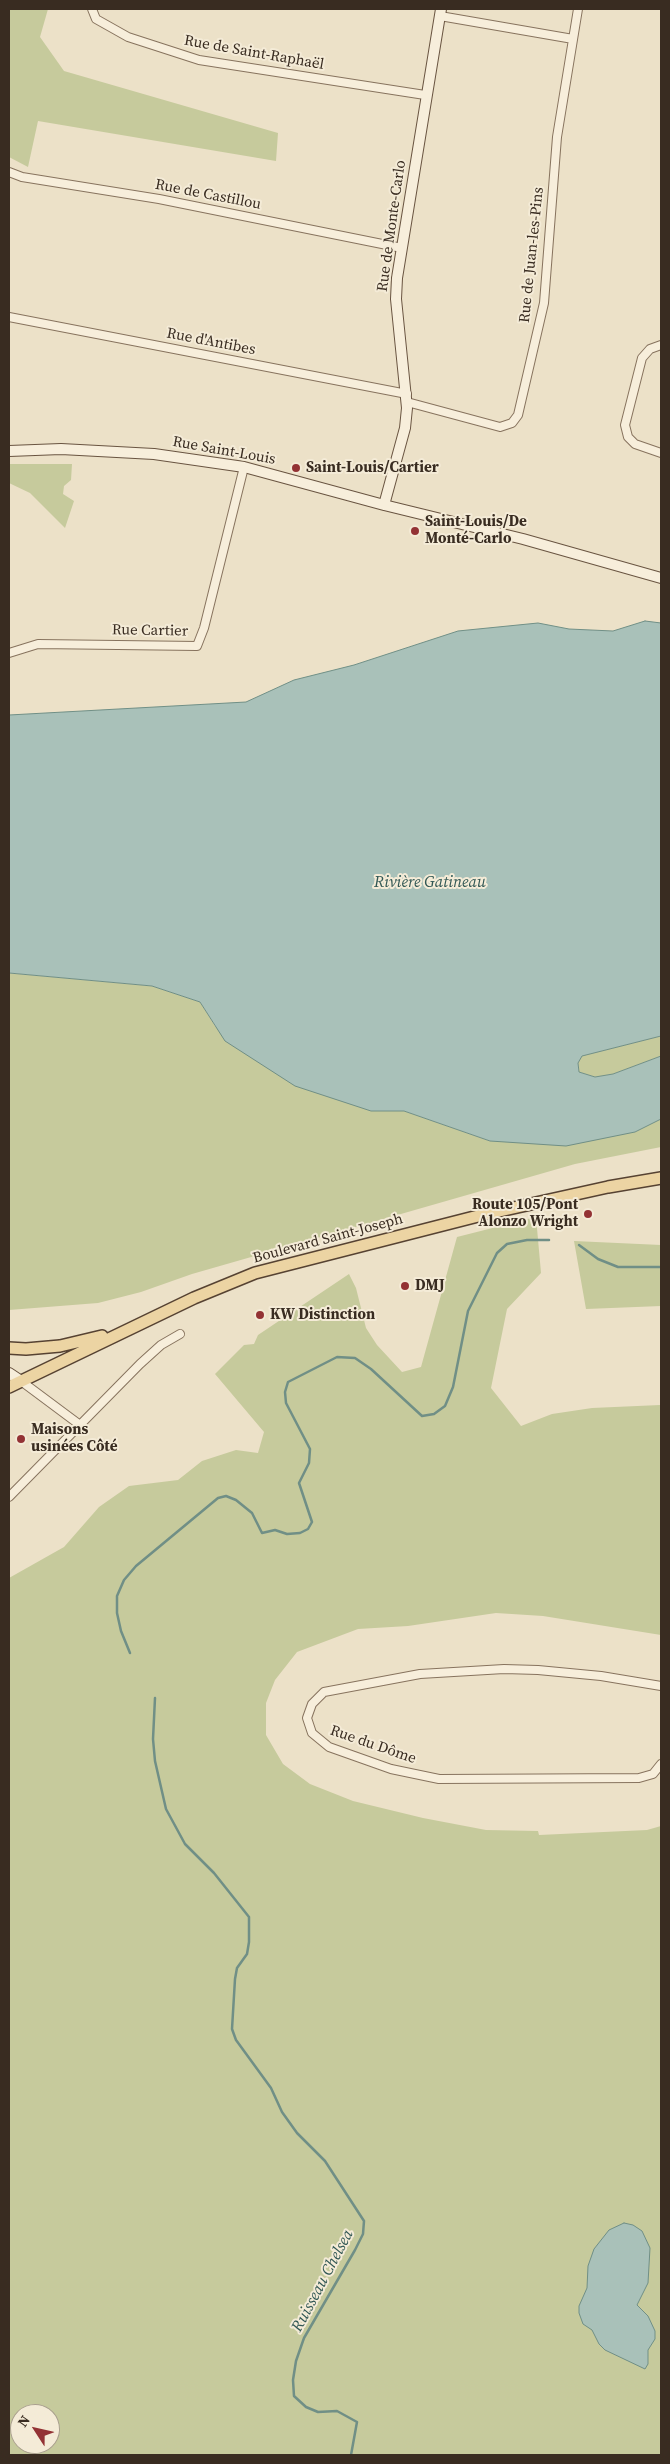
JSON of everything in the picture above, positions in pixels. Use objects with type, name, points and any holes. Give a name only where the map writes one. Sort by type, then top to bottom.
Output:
[{"type":"main road","name":"Rue de Monte-Carlo","points":[[384,505],[405,428],[407,398],[396,299],[425,95],[440,12]]},
{"type":"main road","name":"Rue Saint-Louis","points":[[9,451],[61,449],[154,454],[244,467],[384,505],[522,539],[661,578]]},
{"type":"main road","name":"Boulevard Saint-Joseph","points":[[9,1387],[194,1298],[255,1273],[290,1262],[486,1214],[608,1187],[661,1178]]},
{"type":"main road","points":[[9,1348],[26,1349],[77,1344],[97,1338],[194,1298]]},
{"type":"main road","points":[[9,1373],[20,1382]]},
{"type":"street","name":"Rue de Saint-Raphaël","points":[[92,9],[96,19],[128,37],[199,60],[425,95]]},
{"type":"street","name":"Rue de Juan-les-Pins","points":[[407,398],[500,426],[512,423],[518,416],[544,303],[557,137],[578,9]]},
{"type":"street","points":[[440,12],[573,39]]},
{"type":"street","name":"Rue de Castillou","points":[[9,172],[22,177],[159,199],[402,248]]},
{"type":"street","name":"Rue d'Antibes","points":[[9,317],[407,398]]},
{"type":"street","points":[[661,345],[650,349],[642,358],[625,425],[628,437],[636,444],[661,453]]},
{"type":"street","name":"Rue Cartier","points":[[9,653],[38,644],[196,646],[204,628],[244,467]]},
{"type":"street","points":[[9,1497],[161,1345],[180,1334]]},
{"type":"street","points":[[20,1382],[80,1425]]},
{"type":"street","name":"Rue du Dôme","points":[[661,1686],[601,1676],[518,1669],[420,1674],[324,1692],[312,1704],[307,1718],[312,1733],[329,1747],[391,1769],[440,1779],[639,1778],[653,1774],[661,1764]]},
{"type":"green space","points":[[9,9],[48,9],[40,37],[64,71],[278,133],[276,161],[38,121],[28,167],[9,157]]},
{"type":"green space","points":[[9,464],[72,464],[71,480],[64,486],[63,494],[74,501],[65,528],[30,493],[9,483]]},
{"type":"green space","points":[[9,973],[152,986],[200,1002],[215,1026],[371,1111],[404,1111],[490,1141],[635,1132],[661,1119],[661,1147],[575,1164],[192,1274],[141,1292],[98,1303],[9,1310]]},
{"type":"green space","points":[[661,1036],[661,1056],[613,1074],[595,1077],[579,1072],[578,1063],[581,1056]]},
{"type":"green space","points":[[536,1217],[541,1273],[507,1309],[491,1388],[521,1426],[552,1414],[592,1408],[660,1405],[661,1402],[661,1635],[543,1616],[496,1613],[408,1626],[358,1629],[297,1652],[275,1680],[266,1703],[266,1735],[283,1764],[310,1784],[353,1801],[423,1818],[486,1830],[538,1831],[539,1835],[647,1830],[661,1826],[661,2455],[9,2455],[9,1578],[64,1547],[99,1507],[129,1486],[178,1480],[202,1461],[236,1450],[258,1453],[264,1432],[215,1374],[244,1345],[254,1344],[258,1335],[349,1274],[356,1288],[366,1328],[377,1345],[402,1372],[421,1367],[457,1237]]},
{"type":"green space","points":[[574,1241],[661,1245],[661,1306],[586,1309]]},
{"type":"water","name":"Rivière Gatineau","points":[[645,621],[661,623],[661,1036],[582,1056],[578,1063],[579,1072],[595,1077],[613,1074],[661,1056],[661,1119],[635,1132],[566,1146],[490,1141],[404,1111],[371,1111],[295,1086],[225,1041],[200,1002],[152,986],[9,973],[9,715],[246,702],[294,680],[354,665],[458,631],[538,623],[569,629],[613,631]]},
{"type":"water","points":[[624,2223],[633,2225],[642,2231],[650,2248],[648,2283],[637,2305],[648,2316],[655,2331],[655,2339],[648,2350],[648,2364],[645,2369],[605,2350],[599,2344],[592,2330],[583,2324],[579,2313],[579,2306],[587,2288],[588,2266],[594,2249],[609,2230]]},
{"type":"waterway","name":"Ruisseau Chelsea","points":[[130,1653],[121,1631],[117,1613],[117,1596],[124,1580],[136,1566],[218,1498],[226,1496],[236,1500],[252,1513],[262,1533],[275,1530],[287,1534],[300,1533],[308,1529],[312,1522],[299,1483],[309,1463],[310,1449],[286,1403],[285,1392],[288,1382],[337,1357],[355,1358],[371,1369],[422,1416],[434,1414],[445,1406],[453,1387],[468,1311],[497,1253],[507,1244],[527,1240],[549,1240]]},
{"type":"waterway","name":"Ruisseau Chelsea","points":[[579,1245],[598,1259],[618,1267],[661,1267]]},
{"type":"waterway","name":"Ruisseau Chelsea","points":[[155,1698],[153,1739],[155,1761],[166,1809],[185,1844],[214,1873],[249,1917],[247,1954],[237,1968],[235,1979],[232,2029],[236,2040],[271,2088],[282,2112],[297,2133],[325,2161],[364,2221],[363,2234],[355,2250],[304,2338],[296,2361],[293,2380],[294,2396],[306,2407],[318,2412],[337,2411],[357,2422],[351,2455]]},
{"type":"place","name":"Saint-Louis/Cartier","points":[[296,468]]},
{"type":"place","name":"Saint-Louis/De Monté-Carlo","points":[[415,531]]},
{"type":"place","name":"Route 105/Pont Alonzo Wright","points":[[588,1214]]},
{"type":"place","name":"DMJ","points":[[405,1286]]},
{"type":"place","name":"KW Distinction","points":[[260,1315]]},
{"type":"place","name":"Maisons usinées Côté","points":[[21,1439]]}]
